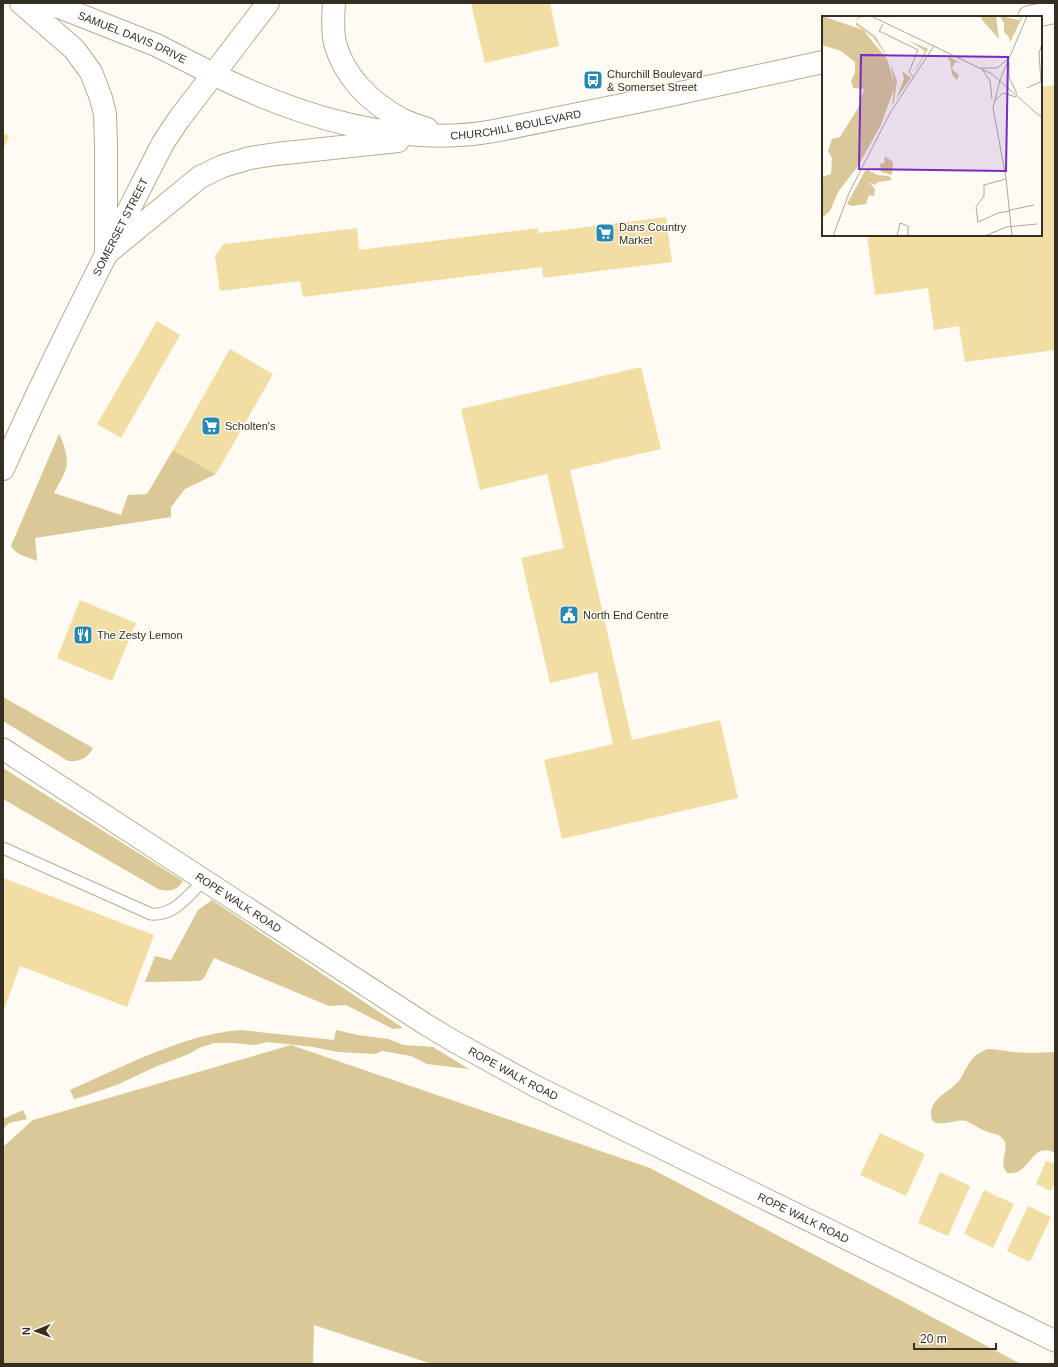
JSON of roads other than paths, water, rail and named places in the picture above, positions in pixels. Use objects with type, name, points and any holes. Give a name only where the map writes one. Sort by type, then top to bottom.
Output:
[{"type":"street","points":[[21,3],[74,49],[91,72],[101,98],[105,114],[106,145],[106,254]]},
{"type":"street","name":"SAMUEL DAVIS DRIVE","points":[[50,3],[156,45],[213,74]]},
{"type":"street","name":"SOMERSET STREET","points":[[3,469],[25,419],[106,254],[170,131],[268,3]]},
{"type":"street","points":[[334,3],[332,20],[335,42],[343,65],[354,81],[375,102],[401,119],[442,136]]},
{"type":"street","points":[[1034,16],[1055,12]]},
{"type":"street","name":"CHURCHILL BOULEVARD","points":[[213,74],[259,95],[330,119],[397,133],[442,136],[472,135],[494,131],[822,62]]},
{"type":"street","points":[[106,254],[200,177],[223,166],[250,158],[276,154],[442,136]]},
{"type":"street","name":"ROPE WALK ROAD","points":[[3,749],[438,1032],[528,1083],[1055,1341]]},
{"type":"lane","points":[[3,848],[151,914],[166,913],[172,910],[204,880]]},
{"type":"place","name":"Churchill Boulevard & Somerset Street","points":[[593,80]]},
{"type":"place","name":"Dans Country Market","points":[[605,233]]},
{"type":"place","name":"Scholten's","points":[[211,426]]},
{"type":"place","name":"North End Centre","points":[[569,615]]},
{"type":"place","name":"The Zesty Lemon","points":[[83,635]]}]
